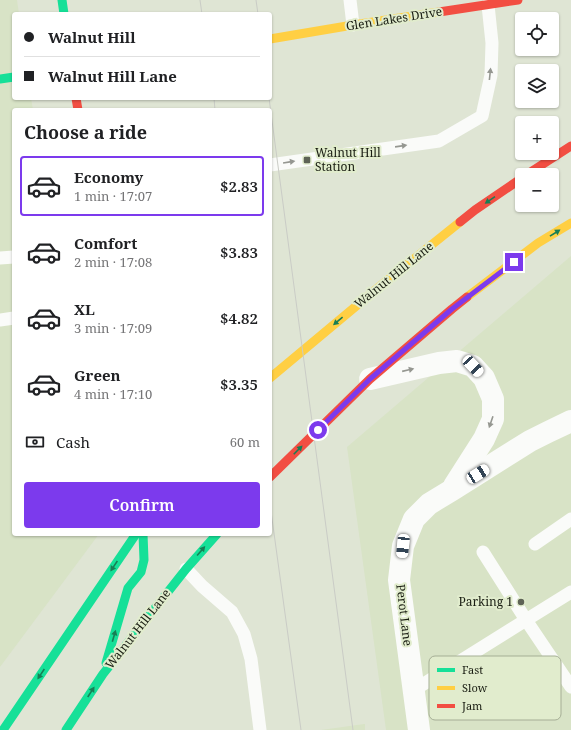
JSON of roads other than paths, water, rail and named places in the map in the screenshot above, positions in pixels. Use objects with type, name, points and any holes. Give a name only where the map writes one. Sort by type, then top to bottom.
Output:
[{"type":"main road","points":[[62,0],[64,12]]},
{"type":"main road","name":"Glen Lakes Drive","points":[[272,39],[518,0]]},
{"type":"main road","points":[[0,79],[12,77]]},
{"type":"main road","points":[[537,168],[571,146]]},
{"type":"main road","name":"Walnut Hill Lane","points":[[272,376],[379,287],[475,210],[515,183]]},
{"type":"main road","points":[[272,475],[370,379],[452,309],[538,243],[571,223]]},
{"type":"main road","points":[[4,730],[135,536]]},
{"type":"main road","points":[[103,674],[128,588],[141,572],[144,560],[143,536]]},
{"type":"main road","name":"Walnut Hill Lane","points":[[66,730],[103,674],[186,569],[215,536]]},
{"type":"street","points":[[370,379],[439,363],[457,361],[473,366],[484,378],[493,399],[493,419],[484,439],[452,490]]},
{"type":"street","name":"Perot Lane","points":[[419,730],[400,580],[403,546],[414,519],[429,504],[530,441],[571,421]]},
{"type":"lane","points":[[350,0],[353,25]]},
{"type":"lane","points":[[272,165],[439,141],[482,116],[491,75],[492,43],[488,5]]},
{"type":"lane","points":[[0,258],[12,256]]},
{"type":"lane","points":[[0,320],[12,318]]},
{"type":"lane","points":[[535,544],[571,519]]},
{"type":"lane","points":[[483,552],[550,656]]},
{"type":"lane","points":[[186,569],[202,586],[232,612],[244,634],[251,659],[260,730]]},
{"type":"lane","points":[[468,656],[571,592]]},
{"type":"lane","points":[[561,672],[571,687]]},
{"type":"lane","points":[[414,690],[429,681]]},
{"type":"tram line","points":[[200,0],[202,12]]},
{"type":"tram line","points":[[256,0],[258,12]]},
{"type":"tram line","points":[[214,100],[215,108]]},
{"type":"tram line","points":[[269,100],[270,108]]},
{"type":"tram line","points":[[272,121],[353,730]]},
{"type":"tram line","points":[[272,519],[301,730]]},
{"type":"place","name":"Walnut Hill Station","points":[[307,160]]},
{"type":"place","name":"Parking 1","points":[[521,602]]}]
